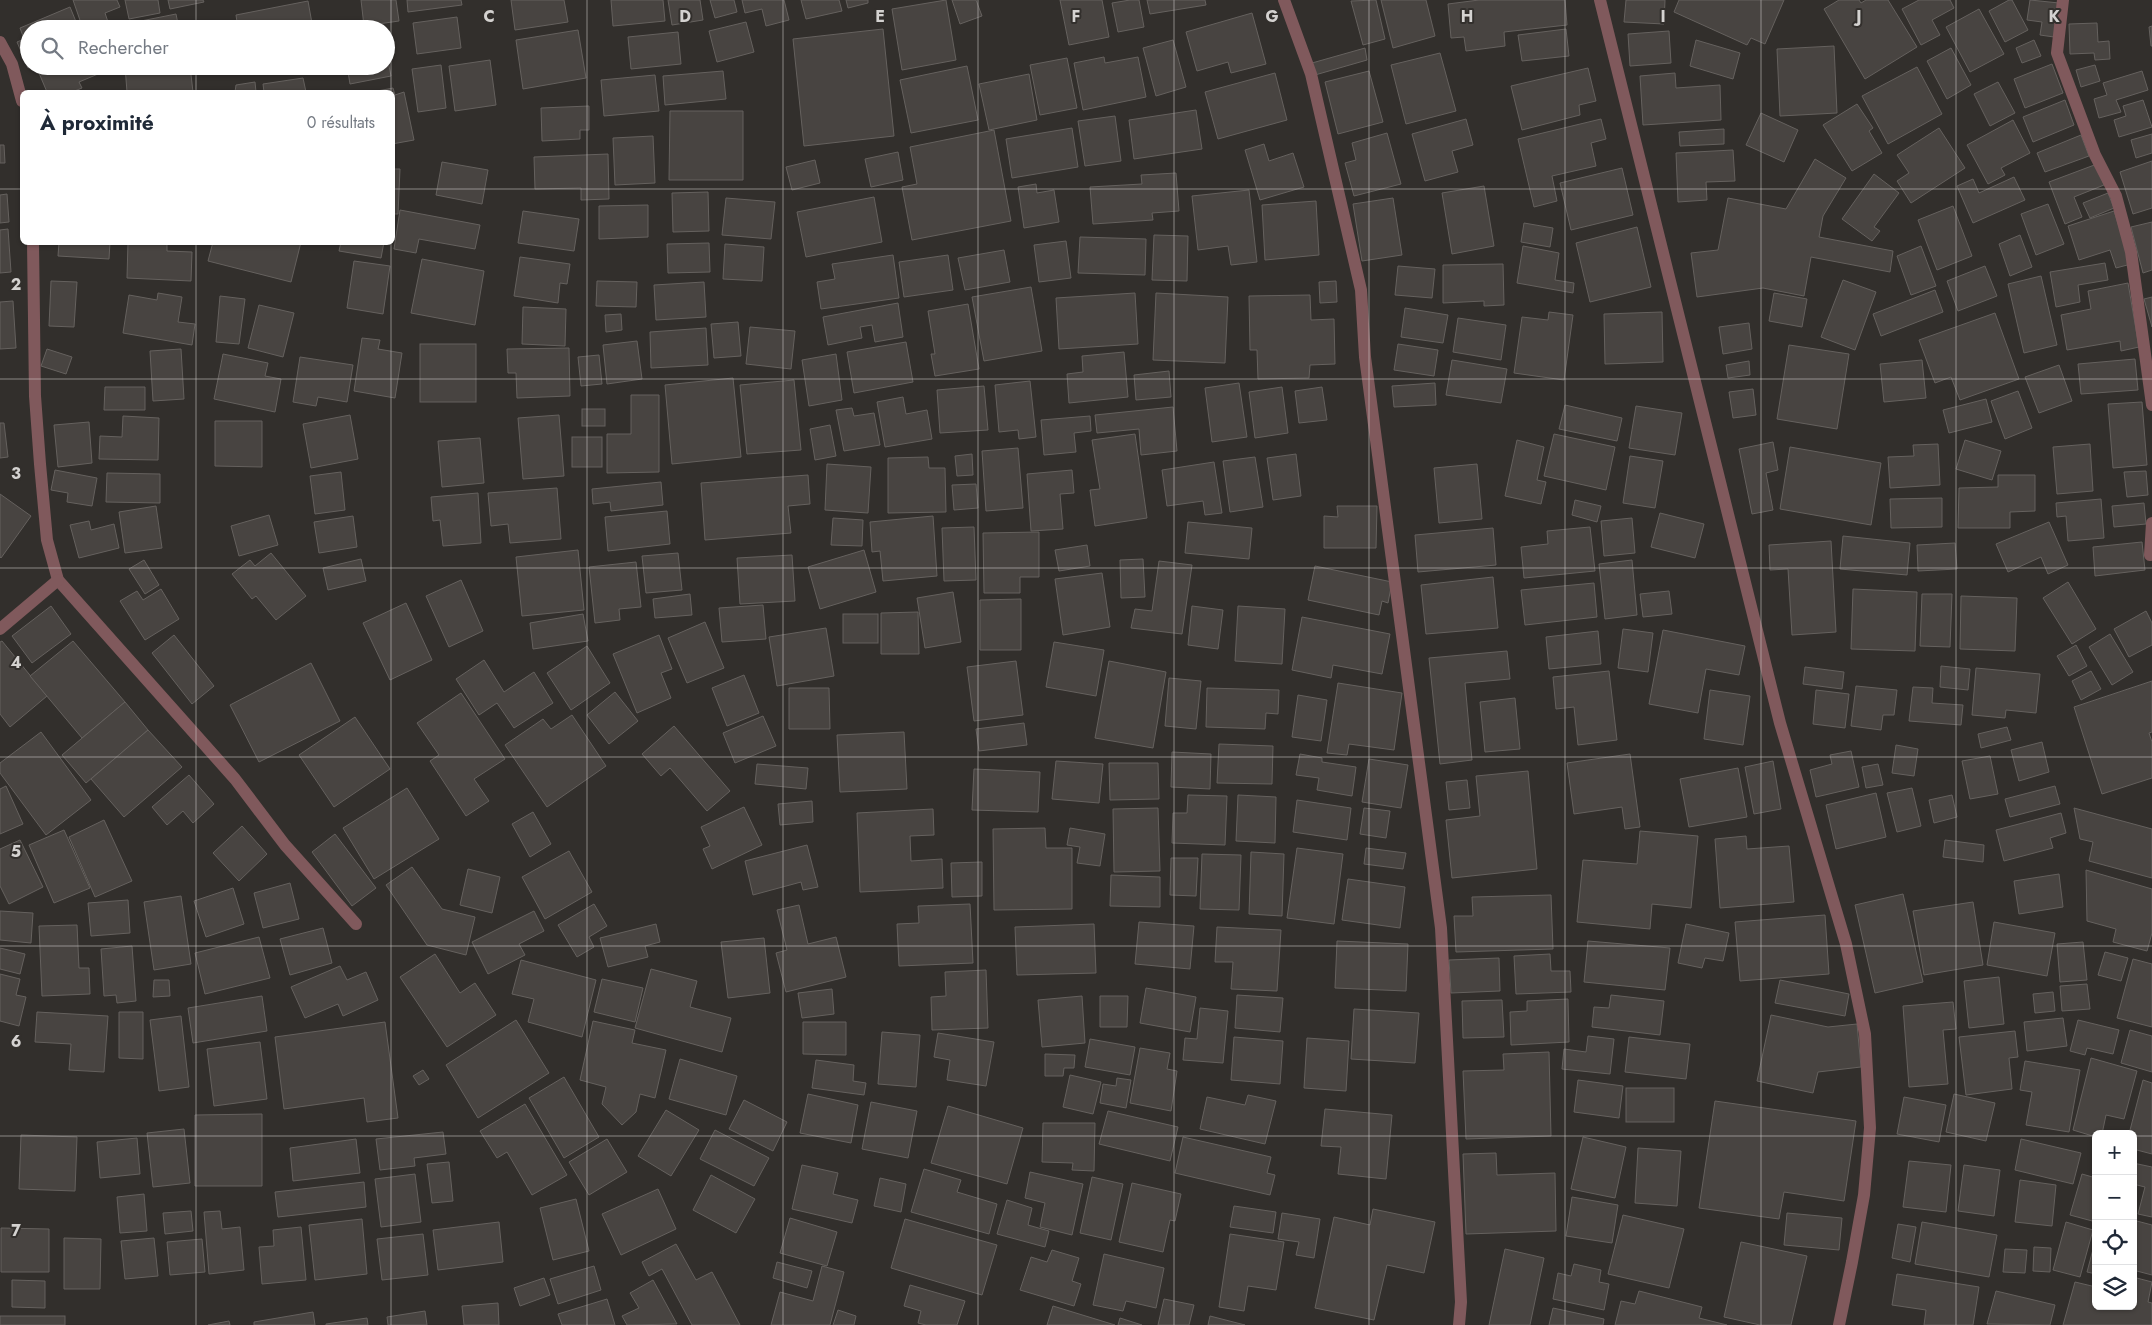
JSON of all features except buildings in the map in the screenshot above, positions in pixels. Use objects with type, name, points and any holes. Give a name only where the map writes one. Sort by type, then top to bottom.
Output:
[{"type":"street","points":[[1284,0],[1311,74],[1361,290],[1365,357],[1441,928],[1461,1302],[1459,1325]]},
{"type":"street","points":[[1600,0],[1780,723],[1846,944],[1865,1034],[1870,1128],[1864,1195],[1839,1325]]},
{"type":"street","points":[[2063,0],[2056,53],[2096,155],[2116,196],[2131,252],[2152,405]]},
{"type":"street","points":[[0,42],[12,64],[20,94]]},
{"type":"street","points":[[33,245],[35,396],[39,455],[47,540],[58,580],[235,779],[285,845],[356,924]]},
{"type":"street","points":[[2150,555],[2152,523]]},
{"type":"street","points":[[0,629],[58,580]]}]
